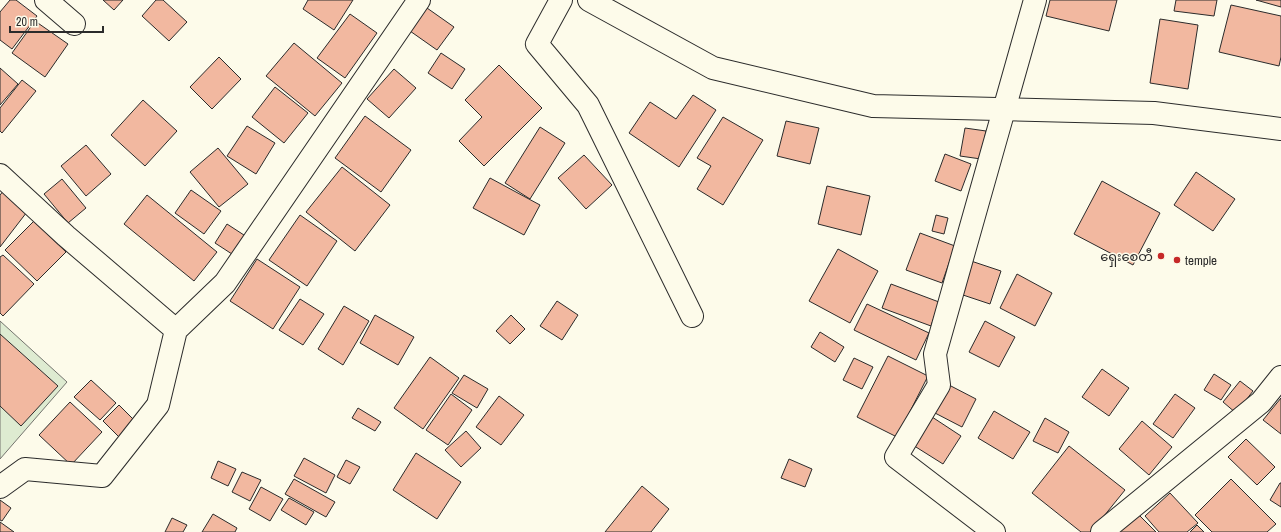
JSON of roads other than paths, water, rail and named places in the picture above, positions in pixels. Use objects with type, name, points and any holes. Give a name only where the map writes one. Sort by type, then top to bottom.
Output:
[{"type":"street","points":[[46,0],[74,24]]},
{"type":"street","points":[[0,488],[25,469],[102,476],[158,405],[176,330],[225,283],[419,0]]},
{"type":"street","points":[[561,0],[537,44],[588,105],[692,316]]},
{"type":"street","points":[[589,0],[713,68],[873,106],[1154,113],[1281,129]]},
{"type":"street","points":[[994,532],[896,457],[939,385],[935,354],[1035,0]]},
{"type":"street","points":[[0,175],[66,236],[176,330]]},
{"type":"street","points":[[1102,532],[1261,402],[1281,377]]},
{"type":"place","name":"ရှေးစေတီ","points":[[1161,256]]},
{"type":"place","name":"temple","points":[[1177,260]]}]
